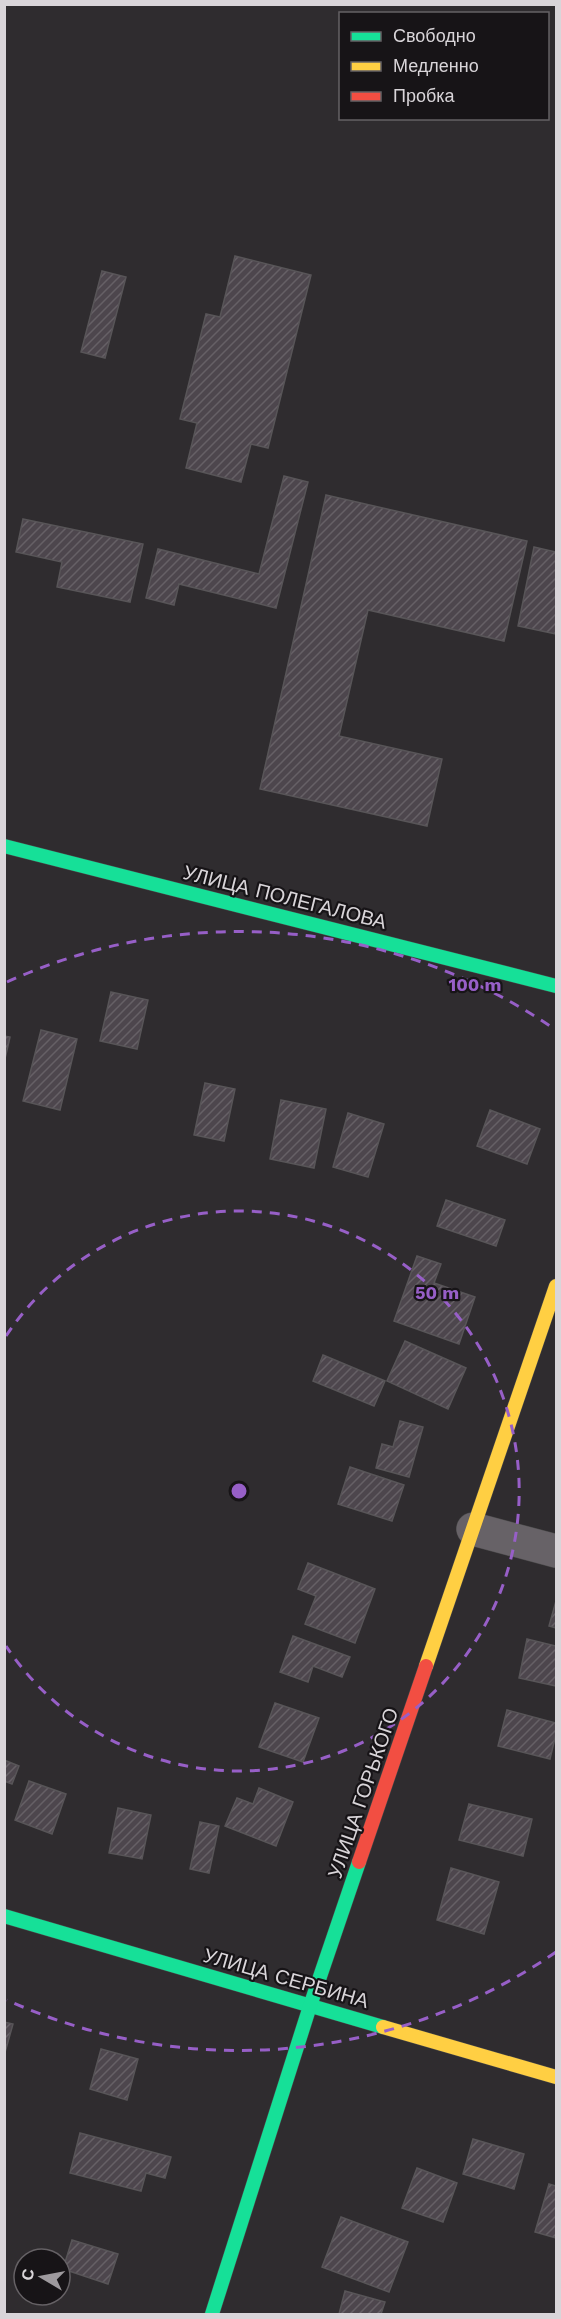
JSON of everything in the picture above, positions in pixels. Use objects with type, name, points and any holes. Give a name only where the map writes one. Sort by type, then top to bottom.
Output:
[{"type":"street","name":"УЛИЦА ПОЛЕГАЛОВА","points":[[4,846],[556,986]]},
{"type":"street","name":"УЛИЦА ГОРЬКОГО","points":[[212,2314],[310,2006],[556,1286]]},
{"type":"street","points":[[473,1529],[556,1551]]},
{"type":"street","name":"УЛИЦА СЕРБИНА","points":[[4,1916],[556,2077]]},
{"type":"building","points":[[235,256],[311,275],[268,448],[251,444],[241,482],[186,468],[197,423],[180,419],[206,314],[220,317]]},
{"type":"building","points":[[102,271],[126,277],[105,358],[81,352]]},
{"type":"building","points":[[284,476],[308,482],[276,608],[179,584],[174,605],[146,598],[158,549],[259,574]]},
{"type":"building","points":[[326,495],[527,541],[504,641],[368,610],[339,736],[442,759],[427,826],[260,789]]},
{"type":"building","points":[[23,519],[143,544],[130,602],[57,587],[62,562],[16,552]]},
{"type":"building","points":[[534,547],[556,552],[556,634],[518,626]]},
{"type":"building","points":[[111,992],[148,1000],[137,1049],[100,1041]]},
{"type":"building","points":[[41,1030],[77,1039],[60,1110],[23,1101]]},
{"type":"building","points":[[4,1036],[10,1037],[4,1063]]},
{"type":"building","points":[[205,1083],[235,1089],[224,1141],[194,1135]]},
{"type":"building","points":[[281,1100],[326,1109],[314,1168],[270,1159]]},
{"type":"building","points":[[490,1110],[540,1129],[527,1164],[477,1146]]},
{"type":"building","points":[[348,1113],[384,1124],[368,1177],[333,1167]]},
{"type":"building","points":[[446,1200],[505,1220],[496,1246],[437,1226]]},
{"type":"building","points":[[417,1256],[441,1264],[434,1283],[475,1297],[459,1344],[394,1321]]},
{"type":"building","points":[[405,1341],[466,1368],[448,1409],[387,1381]]},
{"type":"building","points":[[323,1355],[385,1381],[374,1406],[313,1381]]},
{"type":"building","points":[[400,1421],[423,1427],[409,1477],[376,1468],[382,1444],[393,1447]]},
{"type":"building","points":[[350,1467],[404,1485],[392,1521],[338,1504]]},
{"type":"building","points":[[308,1563],[375,1589],[355,1643],[305,1624],[316,1596],[298,1589]]},
{"type":"building","points":[[556,1601],[556,1628],[549,1626]]},
{"type":"building","points":[[293,1636],[350,1657],[342,1677],[313,1666],[308,1682],[280,1672]]},
{"type":"building","points":[[527,1639],[556,1646],[556,1686],[519,1678]]},
{"type":"building","points":[[275,1703],[319,1718],[303,1762],[259,1747]]},
{"type":"building","points":[[507,1710],[556,1723],[556,1734],[550,1759],[498,1746]]},
{"type":"building","points":[[4,1760],[19,1766],[12,1784],[4,1781]]},
{"type":"building","points":[[29,1781],[66,1794],[52,1834],[15,1820]]},
{"type":"building","points":[[259,1788],[293,1802],[276,1846],[225,1826],[237,1798],[253,1804]]},
{"type":"building","points":[[469,1804],[532,1819],[523,1856],[459,1840]]},
{"type":"building","points":[[118,1808],[151,1815],[142,1859],[109,1853]]},
{"type":"building","points":[[200,1822],[219,1826],[209,1873],[190,1869]]},
{"type":"building","points":[[451,1868],[499,1882],[484,1934],[437,1920]]},
{"type":"building","points":[[4,2022],[13,2024],[4,2056]]},
{"type":"building","points":[[101,2049],[138,2059],[127,2100],[90,2089]]},
{"type":"building","points":[[80,2133],[171,2157],[165,2178],[146,2173],[141,2191],[70,2173]]},
{"type":"building","points":[[473,2139],[524,2154],[514,2189],[463,2174]]},
{"type":"building","points":[[417,2168],[457,2183],[443,2222],[402,2208]]},
{"type":"building","points":[[549,2184],[556,2186],[556,2238],[535,2232]]},
{"type":"building","points":[[341,2217],[408,2242],[389,2292],[322,2267]]},
{"type":"building","points":[[72,2240],[118,2254],[108,2284],[72,2272],[72,2247],[70,2247]]},
{"type":"building","points":[[345,2291],[385,2302],[381,2314],[339,2314]]},
{"type":"traffic: fast","points":[[4,846],[556,986]]},
{"type":"traffic: fast","points":[[212,2314],[310,2006],[359,1862]]},
{"type":"traffic: fast","points":[[4,1916],[383,2027]]},
{"type":"traffic: slow","points":[[426,1666],[556,1286]]},
{"type":"traffic: slow","points":[[383,2027],[556,2077]]},
{"type":"traffic: jam","points":[[359,1862],[426,1666]]}]
